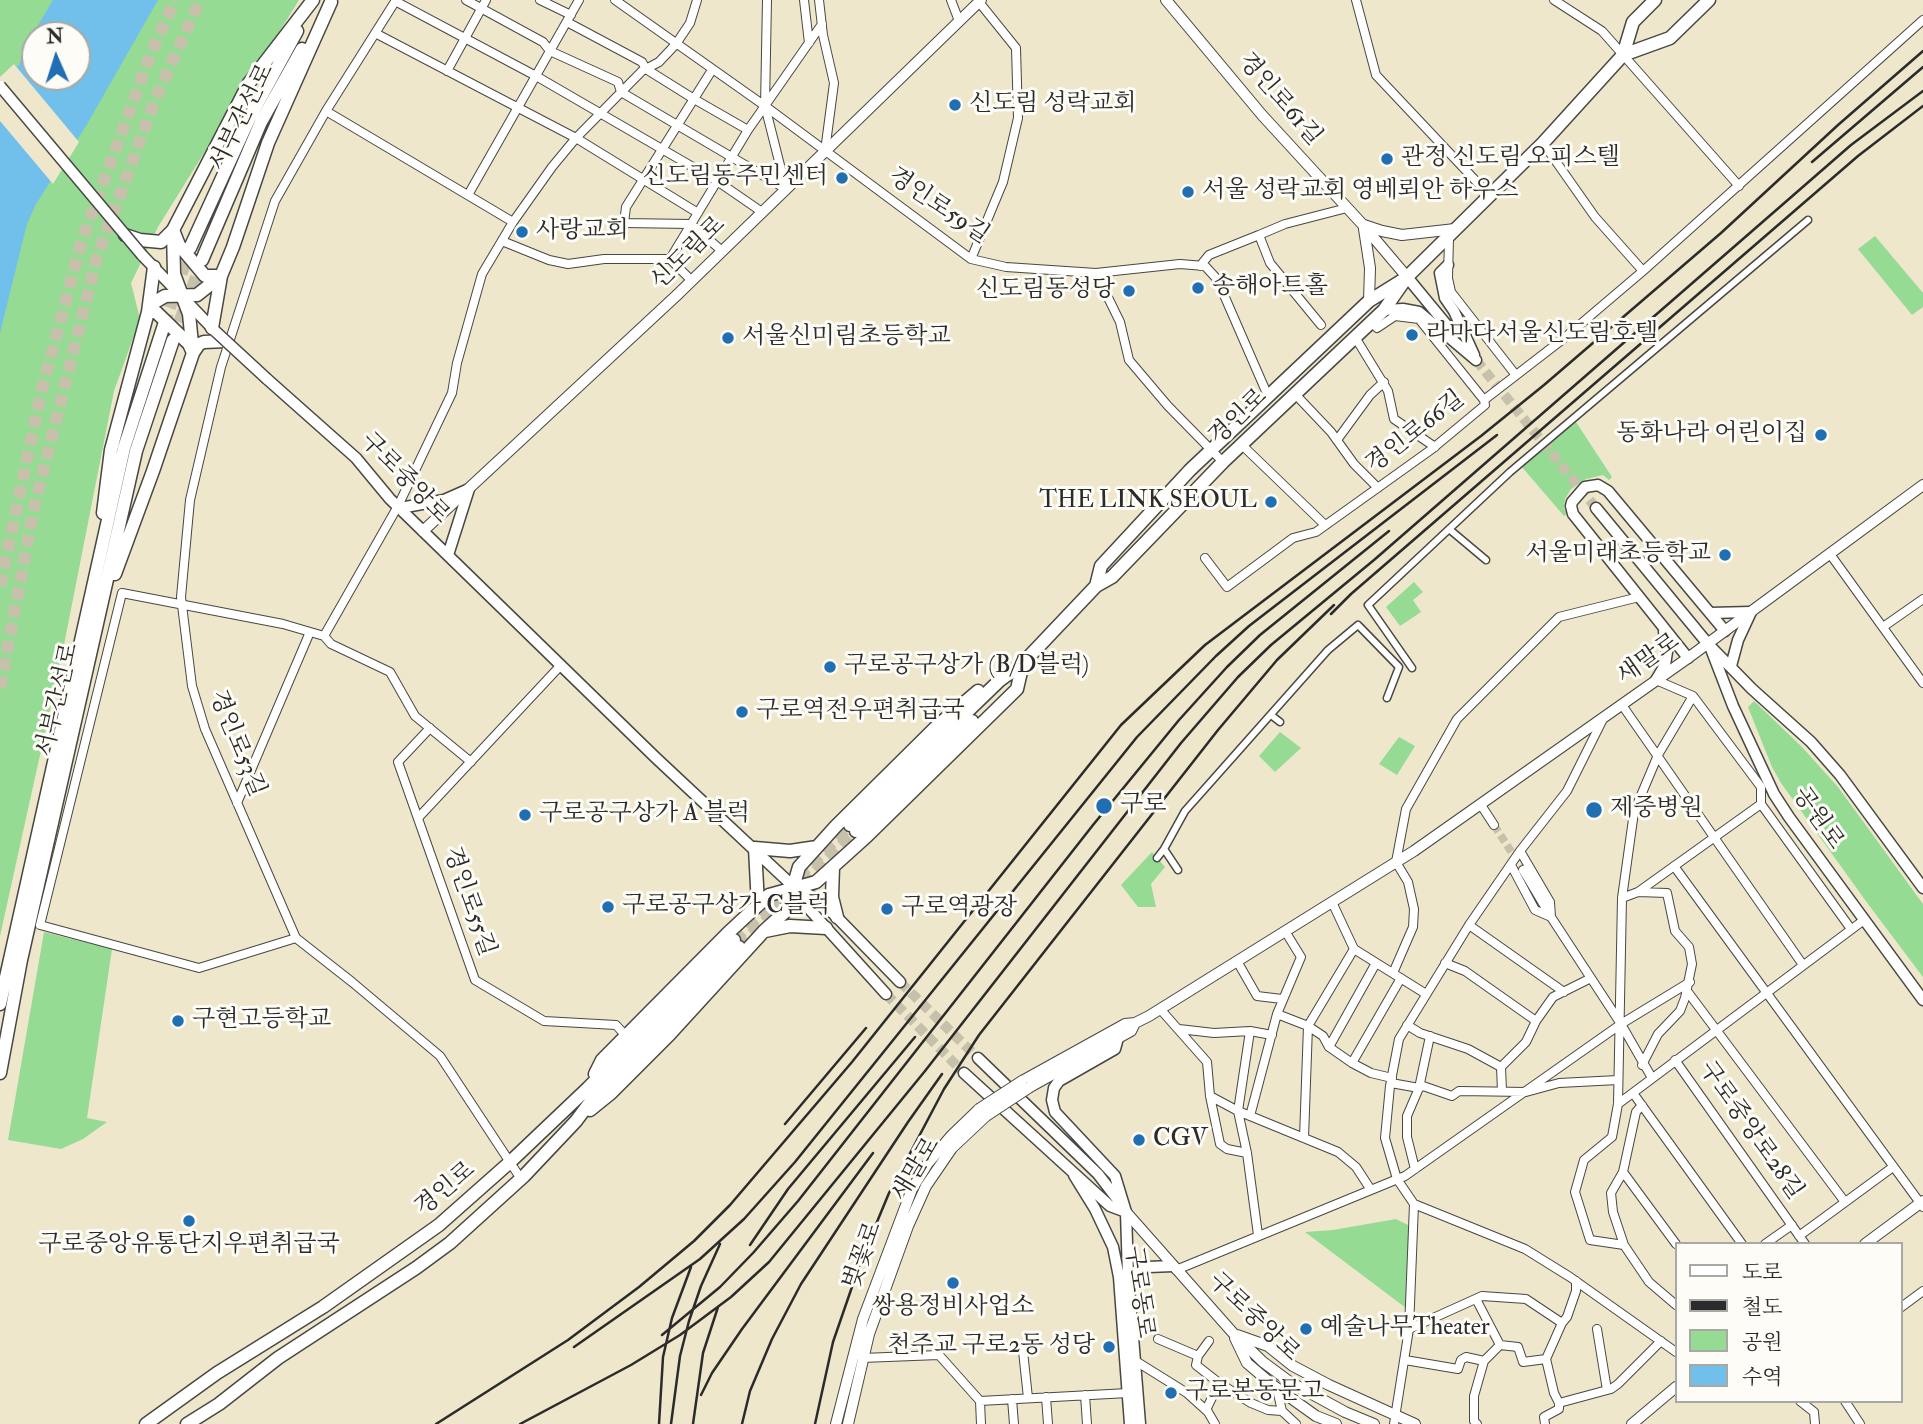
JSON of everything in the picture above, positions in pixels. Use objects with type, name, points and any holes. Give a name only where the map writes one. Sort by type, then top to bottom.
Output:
[{"type":"main road","points":[[125,235],[161,242],[173,230],[249,83],[314,0]]},
{"type":"main road","name":"서부간선로","points":[[190,248],[250,117],[314,0]]},
{"type":"main road","name":"경인로","points":[[853,828],[1005,689],[1023,663],[1096,586],[1112,577],[1223,463],[1384,310],[1407,277],[1543,143],[1623,55],[1633,22],[1655,0]]},
{"type":"main road","name":"경인로","points":[[1623,55],[1670,38],[1709,0]]},
{"type":"main road","points":[[214,329],[220,276],[233,247],[268,142],[332,1]]},
{"type":"main road","name":"서부간선로","points":[[202,260],[261,122],[332,1]]},
{"type":"main road","name":"구로중앙로","points":[[0,86],[142,255],[214,329],[356,457],[423,531],[656,758],[755,848],[794,887],[811,911],[886,994]]},
{"type":"main road","points":[[173,230],[179,244],[205,276],[220,276]]},
{"type":"main road","points":[[173,230],[174,274],[191,324],[193,353]]},
{"type":"main road","points":[[1448,265],[1440,272],[1445,299],[1454,311],[1476,360]]},
{"type":"main road","points":[[94,615],[111,450],[149,312],[154,267]]},
{"type":"main road","points":[[149,312],[159,299],[165,296],[197,295],[220,276]]},
{"type":"main road","points":[[1407,277],[1476,360]]},
{"type":"main road","name":"경인로","points":[[1096,586],[1101,566],[1190,470],[1369,301],[1407,277]]},
{"type":"main road","points":[[1384,310],[1419,312],[1476,360]]},
{"type":"main road","points":[[149,312],[156,312],[189,344],[193,353]]},
{"type":"main road","name":"서부간선로","points":[[0,1073],[21,960],[94,615],[124,448],[164,325]]},
{"type":"main road","name":"서부간선로","points":[[0,1004],[135,451],[173,340]]},
{"type":"main road","points":[[94,615],[153,471],[193,353],[199,344],[204,342],[226,341]]},
{"type":"main road","points":[[1688,659],[1573,514],[1572,502],[1586,487],[1598,485],[1608,491],[1725,631]]},
{"type":"main road","points":[[399,507],[444,500],[468,489]]},
{"type":"main road","points":[[448,555],[468,489]]},
{"type":"main road","name":"공원로","points":[[1596,508],[1708,643],[1811,742],[1840,775],[1921,882]]},
{"type":"main road","points":[[1710,613],[1751,612],[1738,640],[1731,667]]},
{"type":"main road","points":[[1657,680],[1665,665],[1667,652],[1662,625]]},
{"type":"main road","name":"공원로","points":[[1708,643],[1733,706],[1774,794],[1923,1000]]},
{"type":"main road","points":[[588,1088],[602,1060],[758,905],[769,895],[816,882],[1017,690],[1023,663]]},
{"type":"main road","points":[[576,1121],[617,1088],[764,931],[786,911],[799,867],[817,847],[937,726],[994,678],[1023,663]]},
{"type":"main road","points":[[758,905],[755,848],[790,851],[817,847]]},
{"type":"main road","points":[[833,867],[832,897],[837,917]]},
{"type":"main road","name":"구로중앙로","points":[[794,887],[822,902],[900,982]]},
{"type":"main road","points":[[764,931],[790,926],[826,928]]},
{"type":"main road","name":"경인로","points":[[146,1424],[217,1373],[323,1307],[439,1225],[588,1088],[736,943],[600,1089],[576,1121],[521,1179],[450,1243],[278,1358],[219,1404],[187,1424]]},
{"type":"main road","name":"구로동로","points":[[1118,1038],[1115,1048],[1059,1081],[1054,1088],[1052,1100],[1055,1112],[1115,1176],[1126,1212],[1124,1268],[1130,1424]]},
{"type":"main road","name":"구로중앙로","points":[[978,1058],[1098,1174],[1126,1212]]},
{"type":"main road","name":"구로중앙로","points":[[964,1073],[1110,1206],[1126,1212]]},
{"type":"main road","name":"구로동로","points":[[1074,1175],[1095,1209],[1124,1268],[1140,1424]]},
{"type":"main road","points":[[1124,1268],[1174,1268]]},
{"type":"street","points":[[466,0],[483,4],[543,42],[550,51],[618,82],[621,92],[786,188]]},
{"type":"street","points":[[540,0],[642,62],[646,69],[748,130]]},
{"type":"street","points":[[468,195],[579,0]]},
{"type":"street","name":"경인로59길","points":[[615,0],[765,106],[971,259],[1006,267],[1096,273]]},
{"type":"street","points":[[324,636],[399,507],[452,393],[457,363],[482,274],[513,222],[552,167],[621,92],[646,69],[659,62],[676,44],[690,23],[697,0]]},
{"type":"street","points":[[767,0],[765,106],[786,188]]},
{"type":"street","points":[[804,0],[809,43]]},
{"type":"street","points":[[819,0],[834,83],[825,151]]},
{"type":"street","points":[[951,0],[959,21]]},
{"type":"street","name":"경인로61길","points":[[1166,0],[1262,115],[1407,277]]},
{"type":"street","points":[[1356,0],[1376,75],[1490,197]]},
{"type":"street","points":[[1554,0],[1602,31],[1740,186]]},
{"type":"street","points":[[396,1],[536,76],[717,181],[762,212]]},
{"type":"street","name":"경인로53길","points":[[396,1],[326,111],[275,201],[221,367],[190,500],[182,604],[192,685],[205,729],[296,938],[440,1056],[521,1179]]},
{"type":"street","name":"신도림로","points":[[423,531],[692,281],[980,1],[1016,48],[1018,118],[1003,182],[971,259]]},
{"type":"street","points":[[447,71],[483,4]]},
{"type":"street","name":"경인로66길","points":[[1205,558],[1227,587],[1293,538],[1316,532],[1435,447],[1485,405],[1484,400],[1563,339],[1643,271],[1923,20]]},
{"type":"street","points":[[670,259],[748,130],[822,24]]},
{"type":"street","points":[[375,33],[576,138],[698,213]]},
{"type":"street","points":[[712,70],[626,207],[624,223],[691,224],[722,251]]},
{"type":"street","points":[[326,111],[513,222]]},
{"type":"street","points":[[1543,143],[1595,217],[1643,271]]},
{"type":"street","points":[[1223,463],[1168,406],[1129,360],[1119,322],[1096,273],[1180,264],[1200,266],[1209,255],[1285,224],[1348,208]]},
{"type":"street","points":[[1412,667],[1368,605],[1510,472],[1808,220]]},
{"type":"street","points":[[1369,301],[1370,268],[1363,225],[1402,234],[1453,233],[1448,265],[1451,292],[1515,374]]},
{"type":"street","points":[[1259,235],[1270,263],[1321,325]]},
{"type":"street","points":[[502,241],[549,260],[568,264],[604,259],[670,259],[692,281]]},
{"type":"street","name":"경인로","points":[[1200,266],[1205,266],[1217,279],[1268,396]]},
{"type":"street","points":[[1371,322],[1377,328],[1395,316],[1419,318],[1484,400]]},
{"type":"street","points":[[1355,337],[1384,382],[1394,419],[1435,447]]},
{"type":"street","points":[[1336,440],[1370,395],[1384,382]]},
{"type":"street","points":[[1295,394],[1354,464],[1378,488]]},
{"type":"street","points":[[1243,446],[1325,525]]},
{"type":"street","name":"새말로","points":[[848,1424],[862,1358],[891,1271],[926,1186],[952,1148],[982,1112],[1125,1024],[1135,1023],[1161,1010],[1396,862],[1688,659],[1923,485]]},
{"type":"street","points":[[1449,529],[1486,560]]},
{"type":"street","points":[[1830,554],[1923,683]]},
{"type":"street","points":[[296,938],[198,968],[40,925],[122,593],[283,624],[324,636],[331,644],[390,672],[415,716],[471,762]]},
{"type":"street","points":[[1393,973],[1413,927],[1414,909],[1408,882],[1396,862],[1406,809],[1457,719],[1559,617],[1639,597]]},
{"type":"street","points":[[1883,628],[1922,601]]},
{"type":"street","points":[[1157,858],[1185,811],[1328,650],[1358,625],[1399,667],[1387,698]]},
{"type":"street","points":[[237,803],[310,632]]},
{"type":"street","points":[[418,818],[561,666]]},
{"type":"street","name":"공원로","points":[[1657,680],[1693,696],[1761,787],[1761,804],[1851,929]]},
{"type":"street","points":[[1624,1245],[1590,1240],[1575,1192],[1584,1160],[1612,1137],[1618,1104],[1622,898],[1634,812],[1658,755],[1693,696]]},
{"type":"street","points":[[1622,705],[1804,965]]},
{"type":"street","points":[[1271,715],[1280,722]]},
{"type":"street","points":[[1604,717],[1567,790],[1469,925],[1399,1040],[1385,1138],[1397,1179],[1414,1204],[1525,1249],[1576,1281],[1674,1351]]},
{"type":"street","name":"경인로55길","points":[[429,728],[398,762],[475,980],[544,1021],[615,1025],[626,1036]]},
{"type":"street","points":[[1622,898],[1638,892],[1761,804]]},
{"type":"street","points":[[1480,805],[1494,825]]},
{"type":"street","points":[[1164,849],[1178,870]]},
{"type":"street","points":[[1521,851],[1550,902],[1551,917]]},
{"type":"street","points":[[1511,865],[1535,910],[1551,917]]},
{"type":"street","points":[[1674,866],[1922,1204],[1868,1242]]},
{"type":"street","points":[[1523,870],[1621,1024],[1651,1078]]},
{"type":"street","points":[[1638,892],[1667,893],[1675,931],[1689,947],[1692,964],[1680,1011],[1658,1034],[1643,1065]]},
{"type":"street","points":[[1332,902],[1354,949],[1426,995]]},
{"type":"street","points":[[1618,1104],[1864,920]]},
{"type":"street","points":[[1469,925],[1564,992]]},
{"type":"street","points":[[1250,1116],[1277,1014],[1301,957],[1285,931]]},
{"type":"street","points":[[1304,1138],[1308,1026],[1354,949]]},
{"type":"street","points":[[1237,961],[1257,996],[1282,999]]},
{"type":"street","points":[[1329,1047],[1376,962]]},
{"type":"street","points":[[1446,963],[1465,971],[1536,1021]]},
{"type":"street","points":[[1352,1063],[1401,978]]},
{"type":"street","points":[[1502,1091],[1501,1067],[1526,1042],[1536,1021],[1553,997],[1591,978]]},
{"type":"street","points":[[1174,1268],[1397,1179],[1621,1024],[1688,987]]},
{"type":"street","points":[[1688,987],[1845,1202]]},
{"type":"street","points":[[1161,1010],[1207,1062],[1210,1096],[1220,1144],[1227,1149],[1247,1153]]},
{"type":"street","points":[[1277,1014],[1308,1026],[1323,1037],[1329,1047],[1371,1073],[1452,1096],[1459,1091],[1526,1091],[1559,1083],[1618,1080]]},
{"type":"street","name":"새말로","points":[[1000,1095],[1118,1038],[1131,1031],[1135,1023]]},
{"type":"street","points":[[1407,1025],[1468,1049],[1501,1067]]},
{"type":"street","points":[[1178,1029],[1250,1031],[1272,1035]]},
{"type":"street","points":[[1250,1031],[1238,1111],[1247,1153],[1258,1235]]},
{"type":"street","points":[[1415,1169],[1407,1137],[1407,1116],[1419,1088],[1430,1036]]},
{"type":"street","name":"구로중앙로28길","points":[[1675,1060],[1804,1242]]},
{"type":"street","points":[[1633,1093],[1741,1242]]},
{"type":"street","name":"벚꽃로","points":[[836,1424],[863,1319],[912,1189],[928,1163],[952,1135],[1000,1095]]},
{"type":"street","points":[[1210,1096],[1238,1111],[1338,1153],[1356,1167],[1371,1190]]},
{"type":"street","points":[[1642,1105],[1636,1112],[1623,1172],[1611,1193],[1613,1212],[1624,1245],[1648,1282],[1674,1303]]},
{"type":"street","points":[[1799,1236],[1893,1167]]},
{"type":"street","points":[[1623,1172],[1675,1242]]},
{"type":"street","points":[[1396,1420],[1409,1329],[1414,1204]]},
{"type":"street","name":"구로중앙로","points":[[1126,1212],[1233,1333],[1263,1362],[1290,1381],[1345,1412],[1374,1424]]},
{"type":"street","name":"구로중앙로28길","points":[[1768,1242],[1792,1225]]},
{"type":"street","points":[[1545,1424],[1544,1417],[1559,1409],[1546,1359],[1562,1322],[1567,1317],[1576,1292],[1576,1281]]},
{"type":"street","points":[[1902,1307],[1923,1291]]},
{"type":"street","points":[[1409,1329],[1482,1296],[1526,1299],[1562,1322]]},
{"type":"street","points":[[1476,1299],[1500,1345]]},
{"type":"street","points":[[1597,1329],[1607,1390]]},
{"type":"street","points":[[1233,1333],[1247,1363],[1315,1420],[1336,1424]]},
{"type":"street","points":[[1233,1333],[1268,1346],[1293,1366],[1329,1385],[1385,1408],[1396,1420],[1416,1424]]},
{"type":"street","points":[[1158,1339],[1198,1356],[1196,1365],[1251,1403],[1268,1410],[1282,1411]]},
{"type":"street","name":"구로중앙로","points":[[1198,1356],[1209,1341]]},
{"type":"street","points":[[1559,1403],[1607,1390],[1618,1384],[1661,1341]]},
{"type":"street","points":[[1477,1424],[1474,1421],[1474,1396],[1484,1360],[1500,1345],[1518,1347],[1523,1362],[1546,1359]]},
{"type":"street","points":[[1023,1351],[1028,1398]]},
{"type":"street","points":[[862,1358],[939,1354],[980,1401],[981,1424]]},
{"type":"street","points":[[1405,1360],[1458,1369],[1461,1360],[1466,1357],[1484,1360]]},
{"type":"street","points":[[1134,1360],[1168,1379],[1206,1410],[1215,1424]]},
{"type":"street","points":[[1206,1410],[1219,1383]]},
{"type":"street","points":[[1278,1389],[1282,1411],[1296,1424]]},
{"type":"street","points":[[1632,1424],[1674,1389]]},
{"type":"street","points":[[980,1401],[1128,1392]]},
{"type":"street","points":[[1085,1395],[1087,1424]]},
{"type":"street","points":[[1046,1397],[1048,1424]]},
{"type":"street","points":[[1012,1399],[1014,1424]]},
{"type":"street","points":[[1803,1403],[1814,1412],[1818,1422]]},
{"type":"street","points":[[1846,1403],[1860,1424]]},
{"type":"street","points":[[1385,1408],[1388,1424]]},
{"type":"green space","points":[[0,0],[299,0],[158,227],[131,283],[140,319],[114,391],[61,660],[0,936]]},
{"type":"green space","points":[[1875,236],[1923,293],[1923,307],[1912,315],[1858,249]]},
{"type":"green space","points":[[1574,419],[1612,477],[1609,480],[1603,475],[1586,479],[1571,489],[1565,499],[1564,508],[1567,514],[1564,516],[1521,466]]},
{"type":"green space","points":[[1414,582],[1423,592],[1413,600],[1421,612],[1400,626],[1386,607]]},
{"type":"green space","points":[[1754,701],[1802,747],[1838,787],[1923,904],[1923,977],[1781,783],[1748,707]]},
{"type":"green space","points":[[1280,732],[1301,748],[1275,772],[1259,756]]},
{"type":"green space","points":[[1399,737],[1415,746],[1397,775],[1379,764]]},
{"type":"green space","points":[[1152,852],[1165,867],[1151,884],[1156,907],[1138,907],[1121,885]]},
{"type":"green space","points":[[44,932],[112,949],[87,1118],[107,1122],[83,1139],[61,1149],[8,1140]]},
{"type":"green space","points":[[1396,1219],[1410,1226],[1406,1308],[1305,1232],[1333,1230]]},
{"type":"water","points":[[53,0],[158,0],[86,126],[36,204],[27,224],[0,333],[0,82],[19,65],[21,60],[21,91],[91,91],[91,21],[41,21]]},
{"type":"pier","points":[[14,64],[21,72],[21,91],[36,91],[79,142],[53,184],[0,121],[0,77]]},
{"type":"tunnel","points":[[0,586],[42,389],[82,240],[151,53],[175,0]]},
{"type":"tunnel","points":[[0,688],[34,508],[97,257],[155,100],[200,0]]},
{"type":"tunnel","points":[[164,325],[190,249]]},
{"type":"tunnel","points":[[173,339],[202,261]]},
{"type":"tunnel","points":[[1476,360],[1596,508]]},
{"type":"tunnel","points":[[734,940],[850,825]]},
{"type":"tunnel","points":[[1494,825],[1523,870]]},
{"type":"tunnel","points":[[739,947],[856,831]]},
{"type":"tunnel","points":[[900,982],[978,1058]]},
{"type":"tunnel","points":[[886,994],[964,1073]]},
{"type":"railway","points":[[436,1424],[568,1340],[639,1287],[694,1241],[730,1205],[852,1062],[1121,725],[1205,645],[1481,436],[1544,385],[1721,233],[1923,51]]},
{"type":"railway","points":[[1812,162],[1923,67]]},
{"type":"railway","points":[[520,1424],[631,1365],[680,1335],[731,1297],[769,1262],[925,1071],[1181,743],[1238,677],[1271,645],[1374,560],[1851,145],[1923,91]]},
{"type":"railway","points":[[1331,614],[1858,156],[1923,106]]},
{"type":"railway","points":[[574,1347],[700,1259],[744,1219],[795,1162],[1137,737],[1216,656],[1249,626],[1497,435]]},
{"type":"railway","points":[[662,1335],[720,1287],[798,1201],[1093,825],[1179,720],[1260,635],[1389,531]]},
{"type":"railway","points":[[815,1424],[833,1342],[862,1258],[889,1193],[944,1089],[979,1035],[1218,730],[1277,660],[1334,605]]},
{"type":"railway","points":[[785,1124],[866,1028]]},
{"type":"railway","points":[[750,1245],[788,1189],[915,1037]]},
{"type":"railway","points":[[742,1424],[750,1391],[772,1339],[801,1284],[942,1074]]},
{"type":"railway","points":[[701,1395],[712,1373],[742,1329],[873,1153]]},
{"type":"railway","points":[[671,1424],[680,1356],[689,1321],[720,1244]]},
{"type":"railway","points":[[659,1424],[663,1357],[672,1318],[691,1267]]},
{"type":"railway","points":[[693,1424],[703,1353],[718,1307]]},
{"type":"place","name":"신도림 성락교회","points":[[955,105]]},
{"type":"place","name":"관정 신도림 오피스텔","points":[[1387,159]]},
{"type":"place","name":"신도림동주민센터","points":[[842,178]]},
{"type":"place","name":"서울 성락교회 영베뢰안 하우스","points":[[1188,192]]},
{"type":"place","name":"사랑교회","points":[[522,232]]},
{"type":"place","name":"송해아트홀","points":[[1198,288]]},
{"type":"place","name":"신도림동성당","points":[[1129,291]]},
{"type":"place","name":"라마다서울신도림호텔","points":[[1412,335]]},
{"type":"place","name":"서울신미림초등학교","points":[[728,338]]},
{"type":"place","name":"동화나라 어린이집","points":[[1821,435]]},
{"type":"place","name":"THE LINK SEOUL","points":[[1271,502]]},
{"type":"place","name":"서울미래초등학교","points":[[1725,555]]},
{"type":"place","name":"구로공구상가 (B/D블럭)","points":[[830,667]]},
{"type":"place","name":"구로역전우편취급국","points":[[742,712]]},
{"type":"place","name":"구로","points":[[1104,806]]},
{"type":"place","name":"제중병원","points":[[1594,810]]},
{"type":"place","name":"구로공구상가 A 블럭","points":[[525,815]]},
{"type":"place","name":"구로공구상가 C블럭","points":[[608,907]]},
{"type":"place","name":"구로역광장","points":[[887,909]]},
{"type":"place","name":"구현고등학교","points":[[178,1021]]},
{"type":"place","name":"CGV","points":[[1139,1140]]},
{"type":"place","name":"구로중앙유통단지우편취급국","points":[[189,1221]]},
{"type":"place","name":"쌍용정비사업소","points":[[953,1283]]},
{"type":"place","name":"예술나무Theater","points":[[1306,1329]]},
{"type":"place","name":"천주교 구로2동 성당","points":[[1109,1347]]},
{"type":"place","name":"구로본동문고","points":[[1171,1393]]}]
